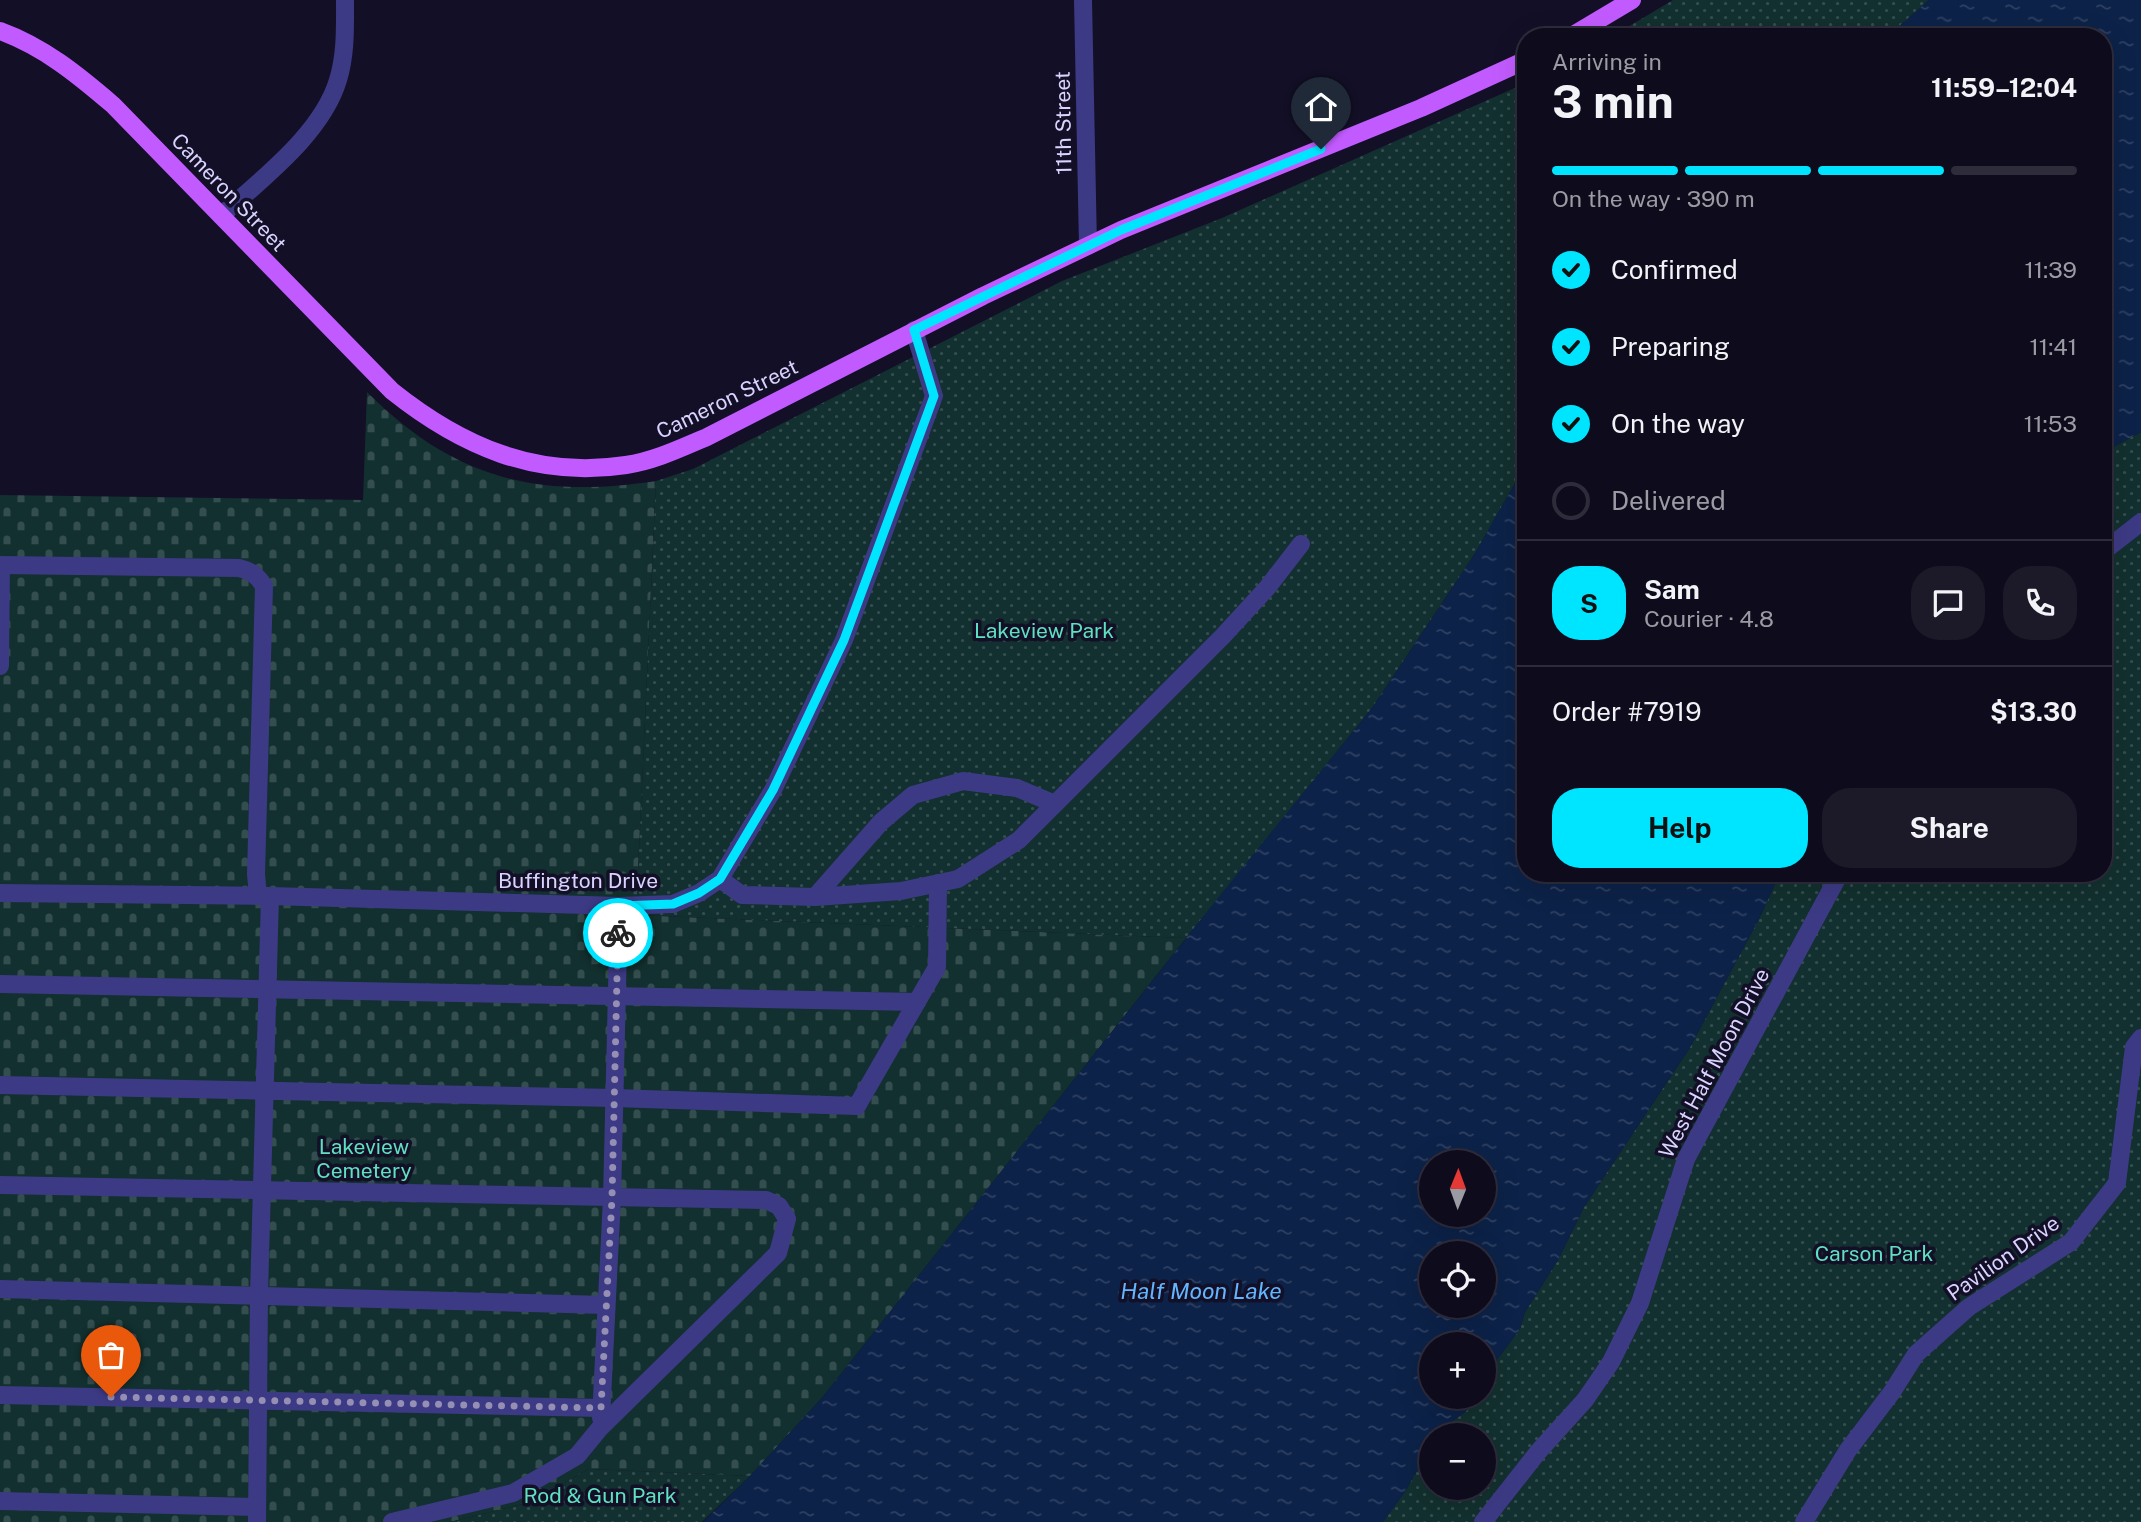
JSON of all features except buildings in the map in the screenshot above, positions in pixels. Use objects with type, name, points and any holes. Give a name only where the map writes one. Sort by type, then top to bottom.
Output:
[{"type":"main road","points":[[1585,28],[1632,0]]},
{"type":"main road","name":"Cameron Street","points":[[0,31],[26,41],[69,67],[113,105],[392,391],[421,414],[457,436],[493,453],[533,464],[580,468],[626,465],[666,455],[707,438],[914,330],[1088,246],[1421,108],[1517,64]]},
{"type":"street","points":[[221,216],[295,147],[322,116],[338,81],[345,47],[345,0]]},
{"type":"street","name":"11th Street","points":[[1083,0],[1088,246]]},
{"type":"street","name":"Buffington Drive","points":[[0,892],[619,906],[673,904],[699,893],[720,879],[773,790],[844,640],[934,396],[914,330]]},
{"type":"street","points":[[2112,545],[2138,527]]},
{"type":"street","points":[[720,879],[742,895],[815,897],[901,891],[958,879],[1018,840],[1055,804],[1223,636],[1267,588],[1301,544]]},
{"type":"street","points":[[0,666],[0,565],[239,568],[251,571],[264,586],[264,896],[267,989],[259,1295],[257,1514],[0,1501]]},
{"type":"street","points":[[815,897],[881,822],[913,795],[963,780],[1017,788],[1055,804]]},
{"type":"street","name":"West Half Moon Drive","points":[[1483,1522],[1538,1452],[1586,1400],[1611,1362],[1640,1303],[1686,1159],[1835,882]]},
{"type":"street","points":[[0,1085],[857,1106],[937,967],[938,883]]},
{"type":"street","points":[[600,1428],[612,1198],[619,906]]},
{"type":"street","points":[[0,984],[917,1002]]},
{"type":"street","name":"Pavilion Drive","points":[[1804,1522],[1855,1440],[1892,1392],[1916,1354],[1969,1307],[2071,1242],[2117,1184],[2134,1047],[2141,1038]]},
{"type":"street","points":[[0,1185],[766,1200],[779,1206],[787,1219],[778,1252],[767,1266],[600,1428],[576,1456],[513,1493],[392,1522]]},
{"type":"street","points":[[0,1289],[606,1305]]},
{"type":"street","points":[[0,1395],[601,1408]]},
{"type":"green space","points":[[1673,0],[1929,0],[1897,28],[1626,28]]},
{"type":"green space","name":"Lakeview Park","points":[[1517,87],[1517,480],[1474,555],[1372,708],[1186,938],[636,915],[656,481],[693,469],[1062,281],[1222,218]]},
{"type":"green space","name":"Lakeview Cemetery","points":[[367,392],[400,422],[432,445],[465,463],[499,476],[535,484],[573,487],[656,481],[636,915],[1186,938],[821,1399],[750,1476],[589,1469],[527,1503],[450,1522],[0,1522],[0,495],[363,500]]},
{"type":"green space","name":"Carson Park","points":[[2141,432],[2141,1522],[1383,1522],[1419,1467],[1419,1500],[1496,1500],[1496,1423],[1450,1423],[1468,1409],[1496,1409],[1496,1361],[1520,1329],[1525,1312],[1558,1260],[1584,1207],[1689,1049],[1776,882],[2112,882],[2112,448]]},
{"type":"green space","name":"Rod & Gun Park","points":[[589,1469],[750,1476],[702,1522],[450,1522],[527,1503]]},
{"type":"water","points":[[1929,0],[2141,0],[2141,432],[2112,448],[2112,28],[1897,28]]},
{"type":"water","name":"Half Moon Lake","points":[[1517,480],[1517,882],[1776,882],[1689,1049],[1584,1207],[1558,1260],[1525,1312],[1520,1329],[1496,1361],[1496,1332],[1419,1332],[1419,1409],[1468,1409],[1450,1423],[1419,1423],[1419,1467],[1383,1522],[703,1522],[821,1399],[1372,708],[1474,555]]},
{"type":"way so far","points":[[111,1397],[601,1408],[612,1198],[618,933]]},
{"type":"route","points":[[618,933],[619,906],[673,904],[699,893],[720,879],[773,790],[844,640],[934,396],[914,330],[1121,230],[1321,149]]}]
